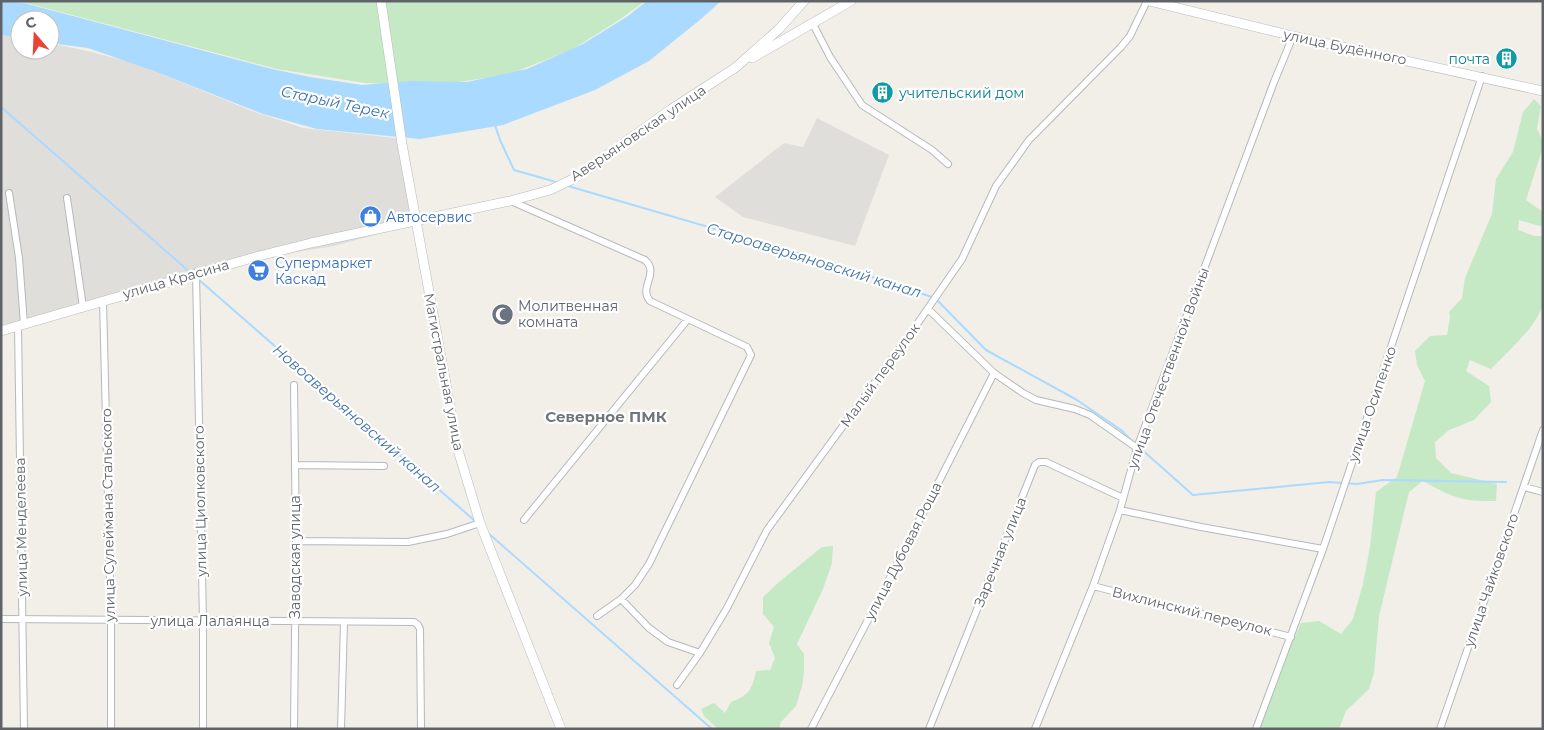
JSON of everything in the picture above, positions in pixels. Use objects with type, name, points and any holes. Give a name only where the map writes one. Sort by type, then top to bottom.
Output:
[{"type":"street","name":"Магистральная улица","points":[[381,1],[402,144],[458,450],[480,523],[561,729]]},
{"type":"street","name":"Аверьяновская улица","points":[[416,220],[510,201],[550,190],[575,178],[670,110],[735,68],[778,30],[804,1]]},
{"type":"street","points":[[735,68],[851,1]]},
{"type":"street","name":"улица Будённого","points":[[1148,1],[1293,36],[1482,76],[1543,91]]},
{"type":"street","name":"Малый переулок","points":[[677,685],[700,653],[727,608],[767,530],[928,309],[962,259],[996,186],[1029,140],[1121,47],[1130,36],[1148,1]]},
{"type":"street","points":[[813,24],[830,57],[862,105],[932,150],[948,164]]},
{"type":"street","name":"улица Отечественной Войны","points":[[1035,729],[1093,586],[1120,510],[1137,448],[1270,91],[1293,36]]},
{"type":"street","name":"улица Осипенко","points":[[1256,729],[1323,548],[1482,76]]},
{"type":"street","points":[[9,193],[19,258],[21,325]]},
{"type":"street","points":[[67,198],[83,307]]},
{"type":"street","points":[[510,201],[645,260],[650,264],[652,271],[645,292],[646,297],[650,301],[747,347],[751,355],[649,564],[635,585],[621,599],[597,616]]},
{"type":"street","name":"улица Красина","points":[[1,331],[196,273],[311,243],[416,220]]},
{"type":"street","name":"улица Циолковского","points":[[196,273],[203,621],[203,729]]},
{"type":"street","name":"улица Сулеймана Стальского","points":[[103,301],[111,620],[110,729]]},
{"type":"street","points":[[928,309],[994,373],[1023,393],[1036,400],[1075,409],[1090,415],[1137,448]]},
{"type":"street","points":[[524,520],[688,319]]},
{"type":"street","name":"улица Менделеева","points":[[21,325],[24,729]]},
{"type":"street","name":"улица Дубовая Роща","points":[[811,729],[899,562],[994,373]]},
{"type":"street","name":"Заводская улица","points":[[294,385],[296,541],[294,729]]},
{"type":"street","name":"улица Чайковского","points":[[1440,729],[1543,430]]},
{"type":"street","name":"Заречная улица","points":[[929,729],[1035,466],[1039,462],[1046,462],[1123,498]]},
{"type":"street","points":[[295,466],[384,466]]},
{"type":"street","points":[[1524,487],[1543,492]]},
{"type":"street","points":[[1120,510],[1201,527],[1323,548]]},
{"type":"street","points":[[296,541],[408,542],[448,534],[480,523]]},
{"type":"street","name":"Вихлинский переулок","points":[[1093,586],[1291,637]]},
{"type":"street","points":[[621,599],[649,628],[668,642],[700,653]]},
{"type":"street","name":"улица Лалаянца","points":[[1,619],[414,622],[420,629],[421,729]]},
{"type":"street","points":[[341,729],[344,622]]},
{"type":"shaded area","points":[[1,35],[10,36],[10,60],[60,60],[60,45],[134,63],[252,111],[303,128],[404,139],[419,223],[334,246],[241,261],[1,329]]},
{"type":"shaded area","points":[[817,118],[889,155],[855,246],[743,217],[715,197],[784,143],[803,147]]},
{"type":"green space","points":[[19,1],[645,1],[573,49],[510,74],[440,85],[365,83],[277,69],[60,12],[60,10]]},
{"type":"green space","points":[[1534,99],[1541,106],[1537,129],[1543,141],[1543,147],[1526,200],[1543,212],[1543,225],[1540,226],[1519,220],[1518,230],[1534,236],[1543,236],[1543,305],[1527,331],[1491,369],[1470,360],[1466,371],[1489,386],[1491,402],[1474,420],[1449,430],[1435,442],[1436,458],[1451,473],[1497,484],[1496,501],[1475,501],[1458,497],[1423,481],[1409,492],[1379,616],[1374,673],[1369,689],[1346,711],[1339,729],[1262,729],[1257,722],[1301,623],[1319,621],[1341,634],[1353,619],[1363,584],[1370,547],[1376,492],[1397,477],[1425,381],[1417,365],[1415,351],[1430,336],[1447,335],[1449,312],[1462,298],[1465,278],[1492,214],[1496,179],[1513,152],[1523,112]]},
{"type":"green space","points":[[833,546],[832,563],[823,589],[797,644],[804,654],[804,673],[796,706],[781,722],[779,729],[718,729],[704,716],[701,709],[714,703],[725,713],[731,702],[749,691],[756,671],[770,670],[775,658],[769,643],[774,627],[763,614],[763,597],[822,547]]},
{"type":"water","points":[[1,1],[24,3],[50,10],[10,10],[10,36],[1,35]]},
{"type":"water","name":"Старый Терек","points":[[647,1],[721,1],[649,61],[595,90],[503,125],[420,139],[317,129],[263,114],[154,71],[88,48],[60,44],[60,13],[272,69],[310,77],[362,85],[411,81],[467,82],[527,69],[583,44],[628,16]]},
{"type":"waterway","name":"Новоаверьяновский канал","points":[[1,107],[191,273]]},
{"type":"waterway","name":"Староаверьяновский канал","points":[[495,125],[514,170],[556,182]]},
{"type":"waterway","name":"Староаверьяновский канал","points":[[568,186],[821,260],[935,298],[986,350],[1077,400],[1121,430],[1133,442]]},
{"type":"waterway","name":"Новоаверьяновский канал","points":[[198,279],[475,521]]},
{"type":"waterway","name":"Староаверьяновский канал","points":[[1140,448],[1193,495],[1329,482],[1357,484],[1383,480],[1506,482]]},
{"type":"waterway","name":"Новоаверьяновский канал","points":[[488,533],[712,729]]},
{"type":"place","name":"почта","points":[[1506,59]]},
{"type":"place","name":"учительский дом","points":[[883,93]]},
{"type":"place","name":"Автосервис","points":[[370,217]]},
{"type":"place","name":"Супермаркет Каскад","points":[[259,271]]},
{"type":"place","name":"Молитвенная комната","points":[[502,314]]},
{"type":"district","name":"Северное ПМК","points":[[606,416]]}]
